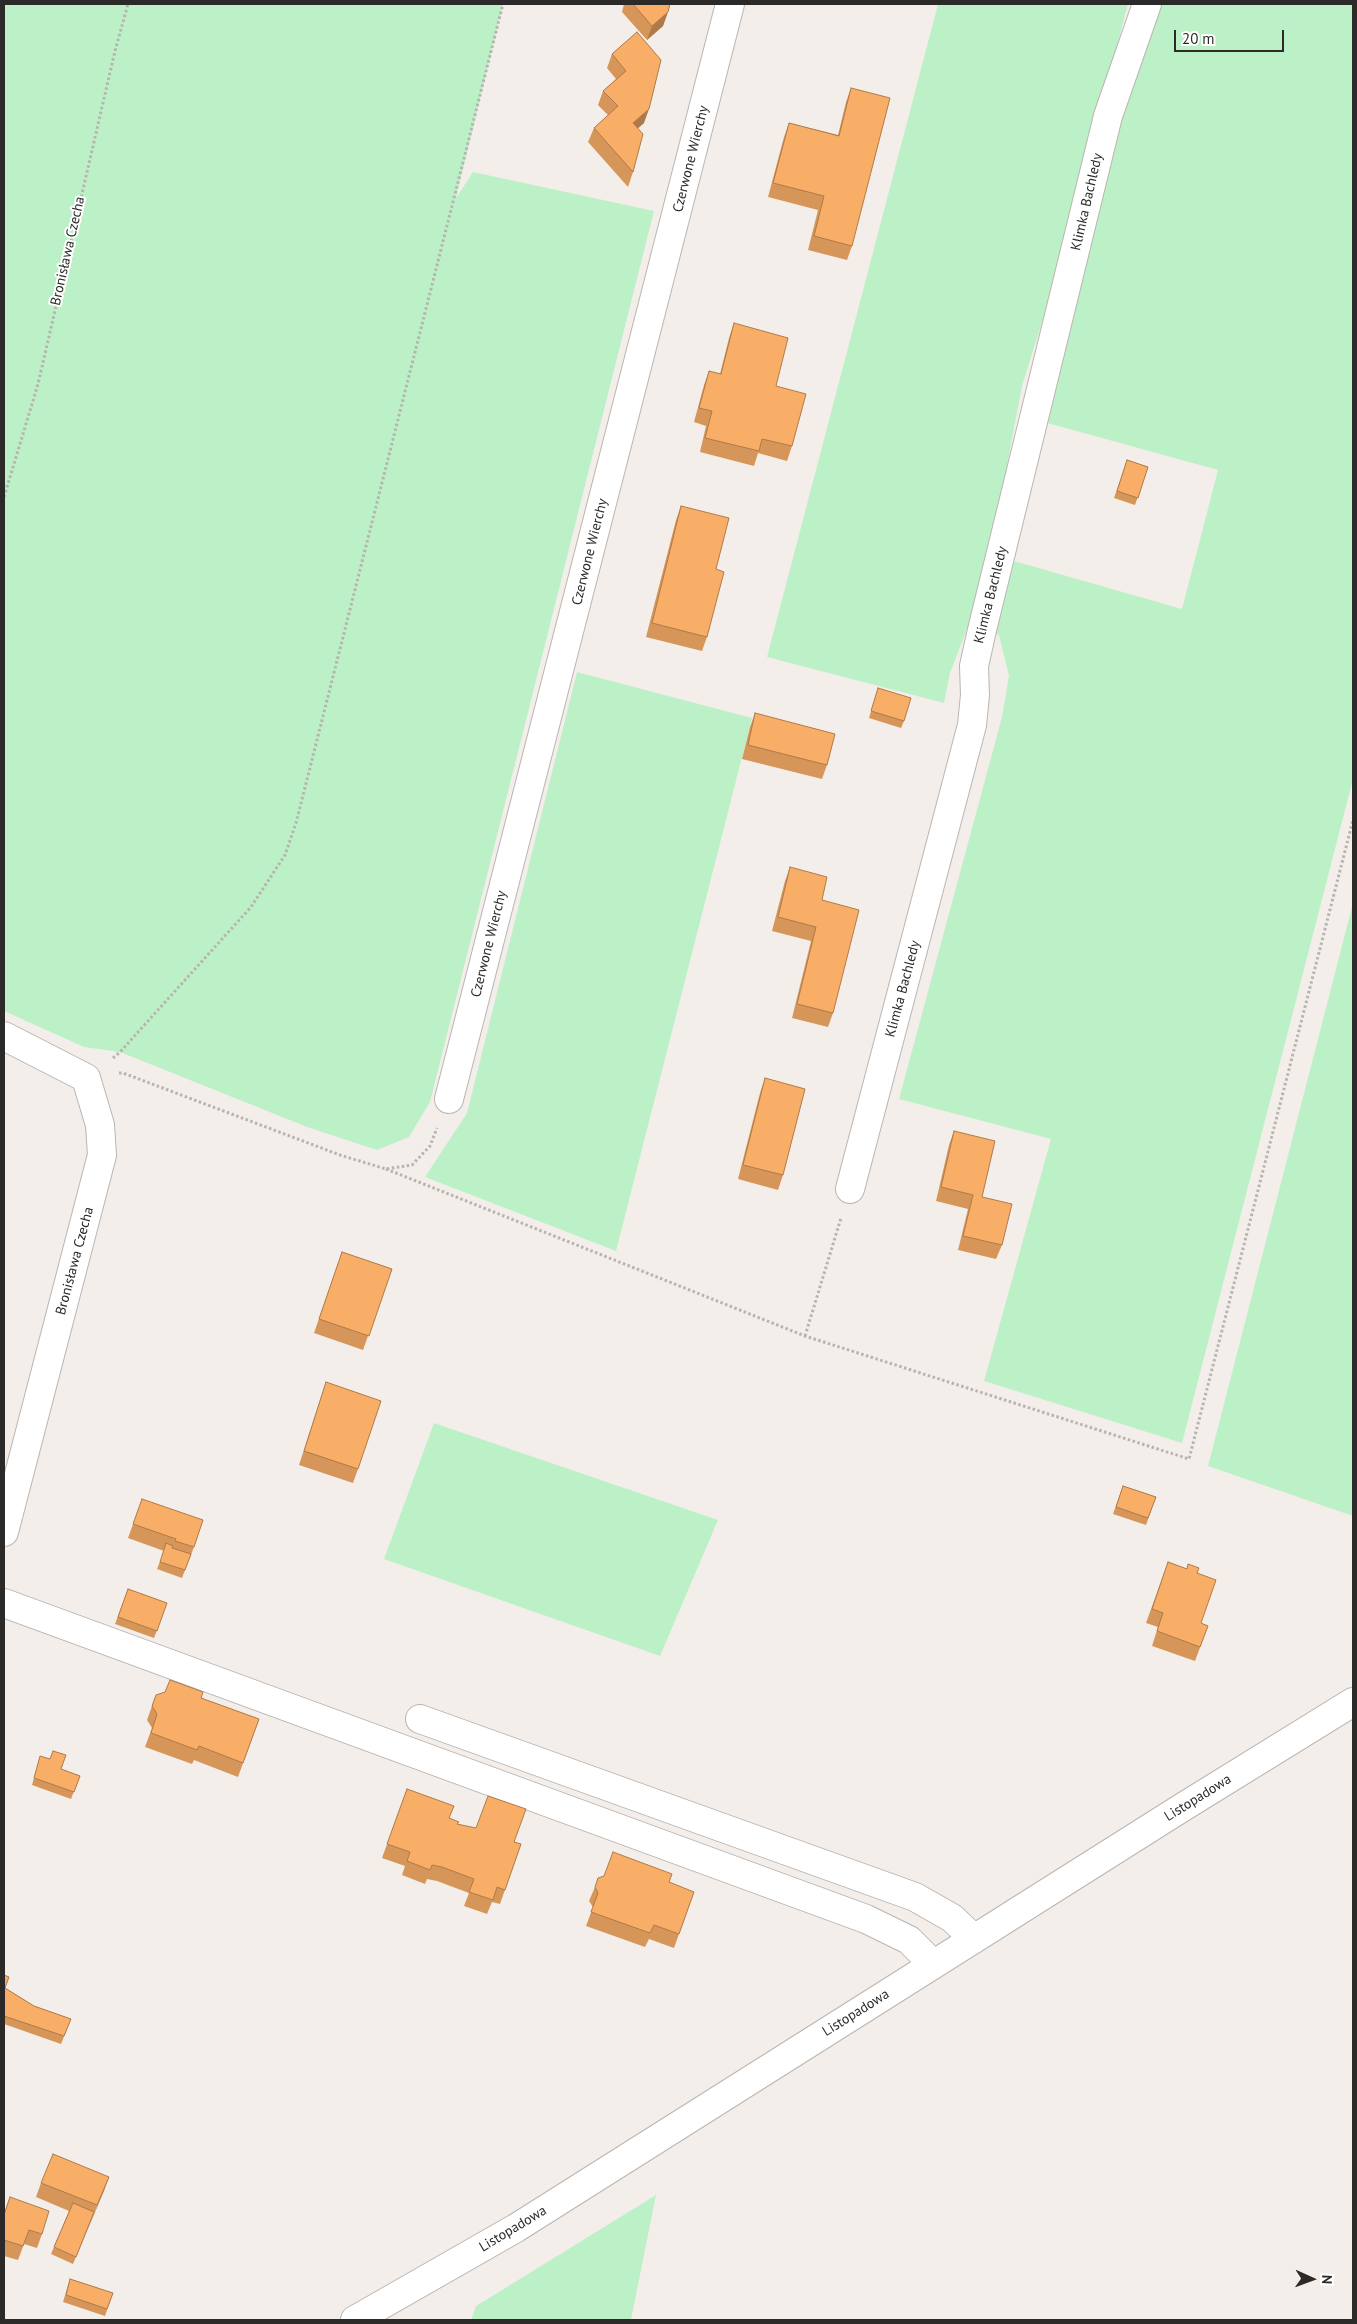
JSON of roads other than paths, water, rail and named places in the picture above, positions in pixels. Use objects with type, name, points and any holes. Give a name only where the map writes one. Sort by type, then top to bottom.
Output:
[{"type":"street","name":"Czerwone Wierchy","points":[[449,1099],[730,4]]},
{"type":"street","name":"Klimka Bachledy","points":[[850,1189],[972,725],[975,695],[974,666],[982,630],[1108,116],[1147,4]]},
{"type":"street","name":"Bronisława Czecha","points":[[4,1036],[86,1078],[100,1125],[102,1155],[4,1532]]},
{"type":"street","points":[[4,1603],[866,1919],[909,1940],[933,1964]]},
{"type":"street","name":"Listopadowa","points":[[355,2320],[516,2228],[933,1964],[1353,1702]]},
{"type":"street","points":[[420,1719],[915,1897],[952,1918],[974,1939]]}]
